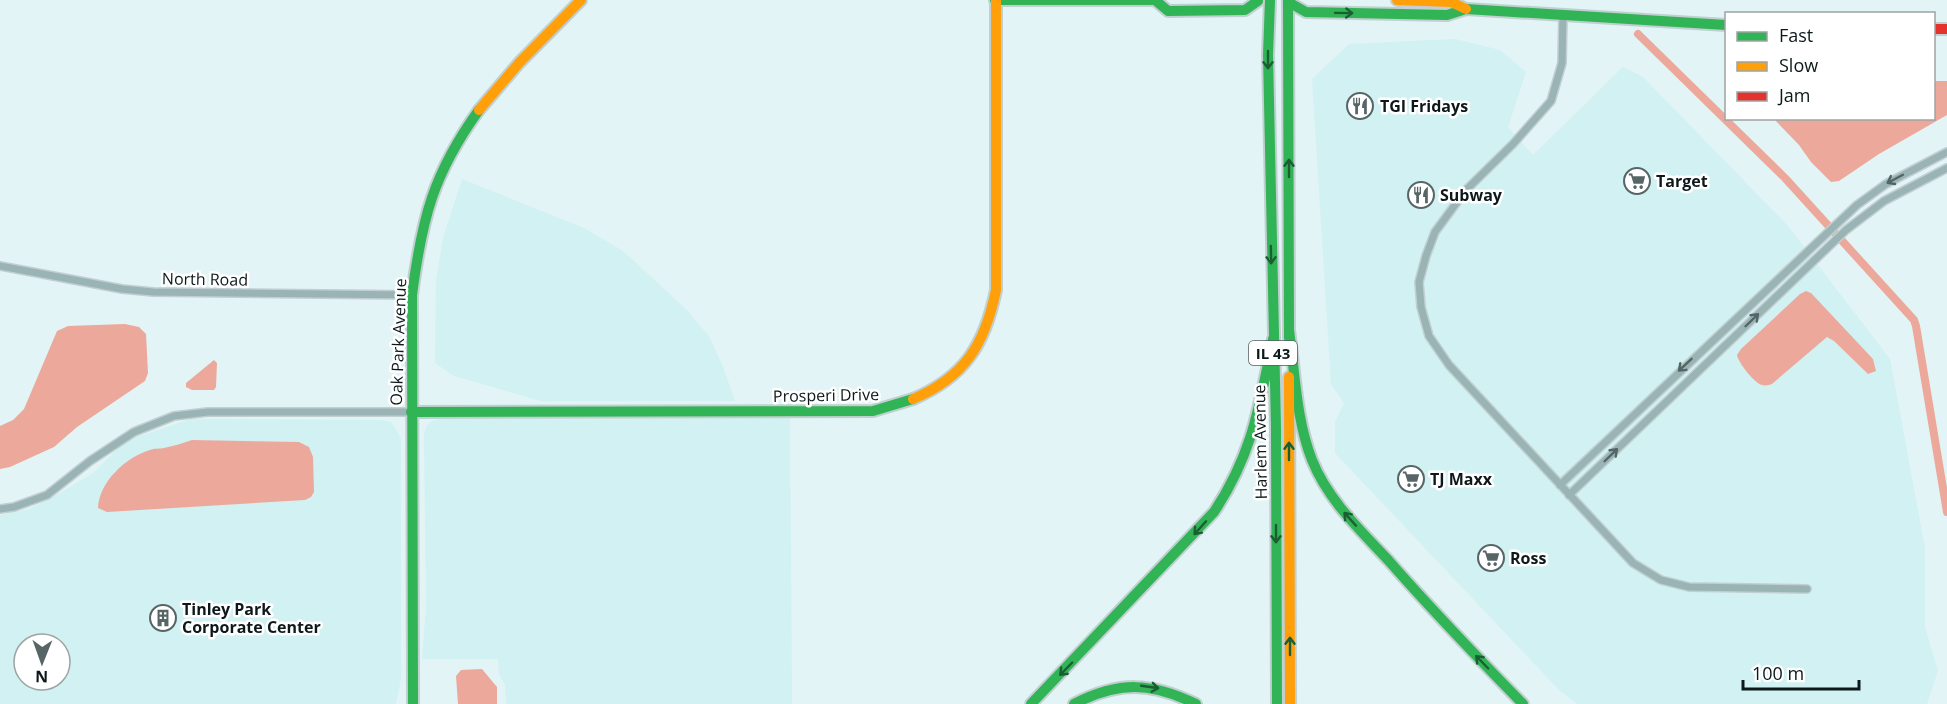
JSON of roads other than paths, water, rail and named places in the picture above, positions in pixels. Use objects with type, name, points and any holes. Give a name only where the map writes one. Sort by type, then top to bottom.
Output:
[{"type":"main road","name":"Oak Park Avenue","points":[[413,704],[412,295],[419,242],[436,183],[465,127],[501,80],[581,0]]},
{"type":"main road","points":[[996,0],[1155,0],[1168,11],[1245,10],[1258,0],[1291,1],[1306,12],[1448,15],[1466,9],[1725,25]]},
{"type":"main road","name":"Prosperi Drive","points":[[411,412],[873,411],[897,407],[938,388],[956,373],[978,345],[991,313],[996,290],[996,0]]},
{"type":"main road","points":[[1397,0],[1451,2],[1466,9]]},
{"type":"main road","name":"Harlem Avenue","points":[[1270,1],[1268,55],[1276,428],[1276,704]]},
{"type":"main road","name":"Harlem Avenue","points":[[1290,704],[1291,1]]},
{"type":"main road","points":[[1289,330],[1306,444],[1326,488],[1336,503],[1446,626],[1523,704]]},
{"type":"main road","points":[[1031,704],[1214,512],[1228,492],[1254,431],[1273,339]]},
{"type":"main road","points":[[1074,704],[1102,690],[1129,685],[1163,689],[1196,704]]},
{"type":"street","points":[[1563,14],[1562,63],[1551,101],[1513,144],[1466,190],[1435,232],[1419,282],[1421,307],[1429,336],[1449,365],[1633,563],[1661,580],[1689,587],[1807,589]]},
{"type":"street","points":[[1560,485],[1857,205],[1886,184],[1947,152]]},
{"type":"street","points":[[1569,495],[1846,230],[1884,201],[1947,168]]},
{"type":"street","name":"North Road","points":[[0,266],[122,289],[412,295]]},
{"type":"street","points":[[0,509],[14,507],[47,495],[90,461],[134,432],[174,416],[208,412],[411,412]]},
{"type":"waterway","points":[[1638,34],[1725,119]]},
{"type":"waterway","points":[[1726,120],[1785,178],[1914,320],[1947,512]]},
{"type":"place","name":"TGI Fridays","points":[[1360,106]]},
{"type":"place","name":"Target","points":[[1637,181]]},
{"type":"place","name":"Subway","points":[[1421,195]]},
{"type":"place","name":"TJ Maxx","points":[[1411,479]]},
{"type":"place","name":"Ross","points":[[1491,558]]},
{"type":"place","name":"Tinley Park Corporate Center","points":[[163,618]]}]
